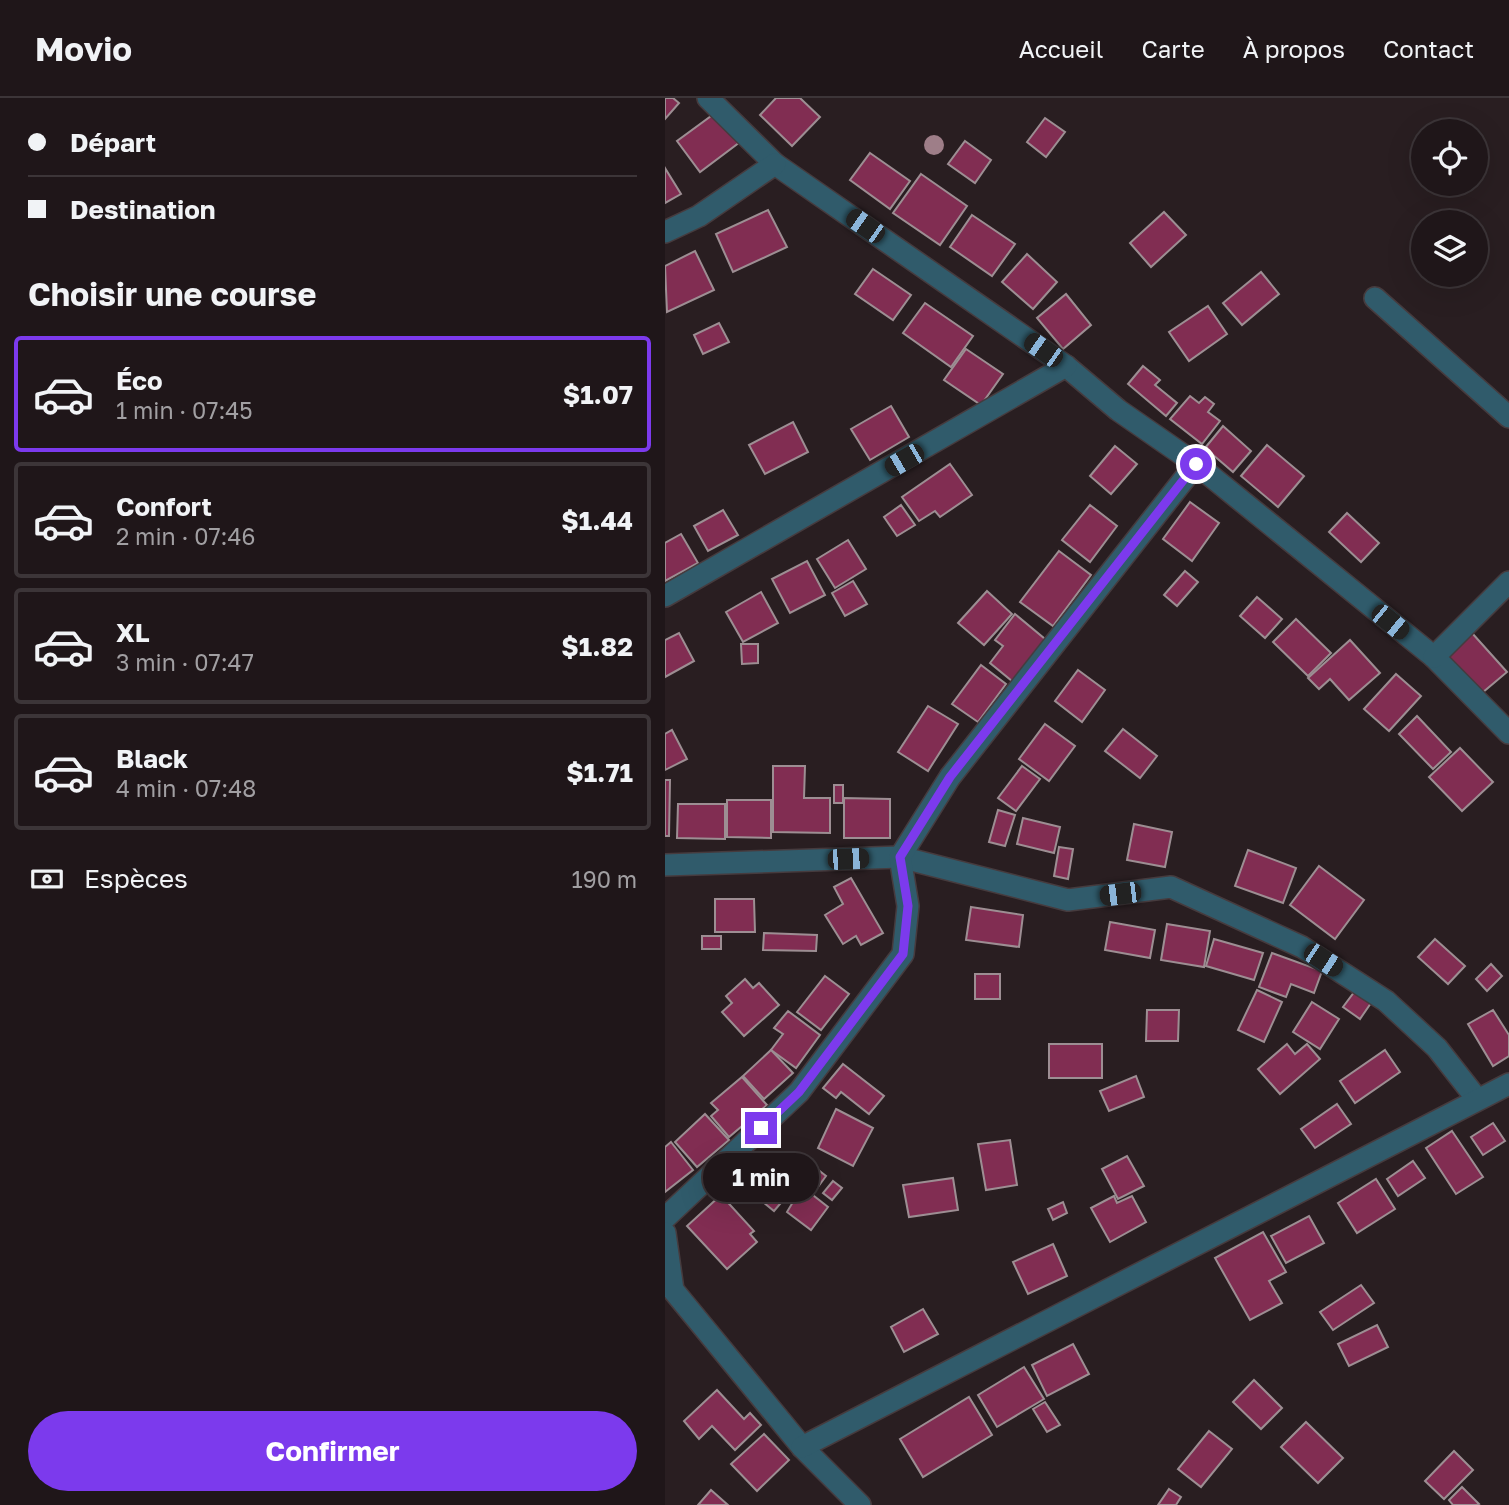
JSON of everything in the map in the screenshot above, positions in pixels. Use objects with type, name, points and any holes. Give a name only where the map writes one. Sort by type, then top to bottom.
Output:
[{"type":"street","points":[[708,98],[775,164],[1066,366],[1118,410],[1196,464],[1434,657],[1509,733]]},
{"type":"street","points":[[665,232],[699,216],[775,164]]},
{"type":"street","points":[[1375,298],[1509,417]]},
{"type":"street","points":[[665,596],[1066,366]]},
{"type":"street","points":[[665,1218],[799,1092],[903,954],[908,906],[900,857],[950,777],[1196,464]]},
{"type":"street","points":[[1434,657],[1509,582]]},
{"type":"street","points":[[665,865],[900,857],[1068,900],[1171,887],[1302,947],[1386,1001],[1437,1048],[1477,1099]]},
{"type":"street","points":[[802,1447],[1509,1084]]},
{"type":"street","points":[[665,1233],[673,1290],[802,1447],[860,1505]]},
{"type":"building","points":[[665,98],[673,98],[679,103],[665,119]]},
{"type":"building","points":[[776,98],[800,98],[820,117],[792,146],[760,115]]},
{"type":"building","points":[[718,111],[740,142],[700,172],[677,141]]},
{"type":"building","points":[[1045,118],[1065,132],[1046,157],[1027,142]]},
{"type":"building","points":[[965,141],[991,160],[975,183],[948,164]]},
{"type":"building","points":[[870,153],[910,181],[890,209],[850,180]]},
{"type":"building","points":[[665,168],[681,194],[665,203]]},
{"type":"building","points":[[921,174],[967,206],[940,245],[893,213]]},
{"type":"building","points":[[768,210],[787,247],[733,272],[716,234]]},
{"type":"building","points":[[1164,212],[1186,235],[1151,267],[1130,243]]},
{"type":"building","points":[[972,215],[1015,244],[992,276],[950,247]]},
{"type":"building","points":[[695,251],[714,290],[667,312],[665,266]]},
{"type":"building","points":[[1027,254],[1057,282],[1033,309],[1002,282]]},
{"type":"building","points":[[873,269],[911,295],[893,320],[855,294]]},
{"type":"building","points":[[1261,272],[1279,294],[1242,325],[1223,303]]},
{"type":"building","points":[[1066,294],[1091,325],[1063,349],[1037,318]]},
{"type":"building","points":[[925,303],[973,336],[951,367],[903,333]]},
{"type":"building","points":[[1208,306],[1227,334],[1189,361],[1169,332]]},
{"type":"building","points":[[719,323],[729,342],[703,354],[694,335]]},
{"type":"building","points":[[966,349],[1003,374],[981,405],[944,380]]},
{"type":"building","points":[[1143,366],[1160,380],[1155,385],[1177,403],[1166,416],[1128,384]]},
{"type":"building","points":[[1190,396],[1199,403],[1205,397],[1214,404],[1208,412],[1220,421],[1202,444],[1170,419]]},
{"type":"building","points":[[891,406],[909,437],[870,460],[851,429]]},
{"type":"building","points":[[793,422],[808,452],[765,474],[749,445]]},
{"type":"building","points":[[1223,426],[1251,451],[1233,472],[1205,448]]},
{"type":"building","points":[[1267,445],[1304,476],[1278,507],[1241,476]]},
{"type":"building","points":[[1115,446],[1137,464],[1111,494],[1090,476]]},
{"type":"building","points":[[950,464],[972,495],[940,517],[935,511],[919,521],[902,497]]},
{"type":"building","points":[[1190,502],[1219,523],[1192,561],[1163,539]]},
{"type":"building","points":[[901,505],[915,525],[897,536],[884,517]]},
{"type":"building","points":[[1090,505],[1117,526],[1090,562],[1062,540]]},
{"type":"building","points":[[723,510],[738,535],[708,551],[694,526]]},
{"type":"building","points":[[1347,513],[1379,543],[1361,562],[1329,532]]},
{"type":"building","points":[[681,534],[698,563],[665,581],[665,543]]},
{"type":"building","points":[[848,540],[866,569],[835,588],[817,559]]},
{"type":"building","points":[[1059,551],[1091,575],[1053,626],[1020,602]]},
{"type":"building","points":[[807,561],[825,595],[790,613],[772,579]]},
{"type":"building","points":[[1185,571],[1198,582],[1177,606],[1164,595]]},
{"type":"building","points":[[853,581],[867,604],[845,616],[832,593]]},
{"type":"building","points":[[987,591],[1012,614],[984,645],[958,623]]},
{"type":"building","points":[[761,592],[778,623],[743,642],[726,612]]},
{"type":"building","points":[[1257,597],[1282,619],[1265,638],[1240,616]]},
{"type":"building","points":[[1015,614],[1045,639],[1012,681],[990,663],[1003,646],[995,640]]},
{"type":"building","points":[[1296,619],[1331,653],[1308,676],[1273,642]]},
{"type":"building","points":[[679,633],[694,661],[665,677],[665,640]]},
{"type":"building","points":[[1472,633],[1507,672],[1476,698],[1442,660]]},
{"type":"building","points":[[1350,640],[1380,673],[1349,700],[1330,679],[1319,689],[1308,678]]},
{"type":"building","points":[[741,644],[758,644],[758,663],[742,664]]},
{"type":"building","points":[[981,665],[1006,684],[978,722],[952,704]]},
{"type":"building","points":[[1078,670],[1105,690],[1082,722],[1055,701]]},
{"type":"building","points":[[1396,674],[1421,696],[1389,731],[1364,709]]},
{"type":"building","points":[[928,706],[958,724],[928,771],[898,752]]},
{"type":"building","points":[[1417,716],[1451,752],[1433,769],[1399,734]]},
{"type":"building","points":[[1045,724],[1075,746],[1049,781],[1019,759]]},
{"type":"building","points":[[1123,729],[1157,756],[1140,778],[1105,751]]},
{"type":"building","points":[[672,730],[687,759],[665,770],[665,734]]},
{"type":"building","points":[[1460,748],[1493,782],[1462,811],[1429,777]]},
{"type":"building","points":[[773,766],[805,766],[804,798],[830,798],[830,833],[773,832]]},
{"type":"building","points":[[1022,766],[1040,779],[1016,811],[998,798]]},
{"type":"building","points":[[665,780],[670,780],[669,836],[665,836]]},
{"type":"building","points":[[834,785],[843,785],[843,803],[834,803]]},
{"type":"building","points":[[844,798],[890,799],[890,838],[844,838]]},
{"type":"building","points":[[727,800],[771,800],[771,838],[727,837]]},
{"type":"building","points":[[678,804],[725,804],[725,839],[677,838]]},
{"type":"building","points":[[998,810],[1015,815],[1005,846],[989,842]]},
{"type":"building","points":[[1023,818],[1060,827],[1054,853],[1017,844]]},
{"type":"building","points":[[1134,824],[1172,832],[1165,867],[1127,860]]},
{"type":"building","points":[[1059,847],[1073,849],[1068,879],[1054,876]]},
{"type":"building","points":[[1248,850],[1296,868],[1283,903],[1235,886]]},
{"type":"building","points":[[1319,866],[1364,900],[1335,939],[1290,905]]},
{"type":"building","points":[[851,878],[883,933],[861,945],[856,936],[843,944],[825,915],[843,904],[834,887]]},
{"type":"building","points":[[715,899],[754,899],[755,932],[715,932]]},
{"type":"building","points":[[971,907],[1023,915],[1019,947],[966,940]]},
{"type":"building","points":[[1110,922],[1155,930],[1150,958],[1105,950]]},
{"type":"building","points":[[1167,924],[1210,931],[1204,967],[1161,960]]},
{"type":"building","points":[[764,933],[817,935],[816,951],[763,950]]},
{"type":"building","points":[[702,936],[721,936],[721,949],[702,949]]},
{"type":"building","points":[[1214,939],[1263,953],[1254,980],[1206,966]]},
{"type":"building","points":[[1435,939],[1465,966],[1448,984],[1418,957]]},
{"type":"building","points":[[1272,953],[1322,971],[1314,993],[1291,984],[1286,997],[1259,987]]},
{"type":"building","points":[[1491,964],[1502,976],[1487,991],[1476,979]]},
{"type":"building","points":[[975,974],[1000,974],[1000,999],[975,999]]},
{"type":"building","points":[[825,976],[849,994],[821,1030],[797,1012]]},
{"type":"building","points":[[745,979],[753,988],[759,983],[779,1005],[744,1036],[722,1012],[732,1003],[726,996]]},
{"type":"building","points":[[1257,990],[1282,1002],[1264,1042],[1238,1030]]},
{"type":"building","points":[[1355,991],[1371,1003],[1360,1019],[1343,1007]]},
{"type":"building","points":[[1312,1002],[1339,1019],[1320,1049],[1293,1032]]},
{"type":"building","points":[[1147,1010],[1179,1010],[1178,1041],[1146,1041]]},
{"type":"building","points":[[1493,1010],[1509,1035],[1509,1056],[1493,1066],[1468,1024]]},
{"type":"building","points":[[788,1011],[820,1035],[796,1068],[771,1050],[783,1034],[774,1028]]},
{"type":"building","points":[[1049,1044],[1102,1044],[1102,1078],[1049,1078]]},
{"type":"building","points":[[1287,1044],[1295,1054],[1307,1044],[1320,1059],[1280,1094],[1258,1069]]},
{"type":"building","points":[[771,1050],[793,1073],[764,1099],[743,1076]]},
{"type":"building","points":[[1385,1050],[1400,1072],[1355,1103],[1340,1081]]},
{"type":"building","points":[[843,1064],[884,1096],[869,1114],[841,1092],[836,1098],[823,1088]]},
{"type":"building","points":[[1136,1076],[1144,1097],[1109,1111],[1100,1091]]},
{"type":"building","points":[[742,1077],[767,1105],[729,1137],[711,1116],[718,1110],[711,1103]]},
{"type":"building","points":[[1337,1104],[1351,1124],[1315,1148],[1301,1129]]},
{"type":"building","points":[[836,1109],[873,1128],[853,1166],[818,1148]]},
{"type":"building","points":[[705,1114],[729,1140],[697,1167],[675,1142]]},
{"type":"building","points":[[1493,1123],[1505,1141],[1483,1155],[1471,1137]]},
{"type":"building","points":[[1452,1131],[1483,1177],[1456,1194],[1426,1148]]},
{"type":"building","points":[[1010,1140],[1017,1185],[986,1190],[978,1144]]},
{"type":"building","points":[[671,1142],[693,1170],[665,1192],[665,1147]]},
{"type":"building","points":[[1127,1156],[1144,1186],[1118,1199],[1102,1169]]},
{"type":"building","points":[[753,1159],[792,1190],[774,1211],[736,1180]]},
{"type":"building","points":[[1413,1161],[1425,1178],[1398,1196],[1387,1179]]},
{"type":"building","points":[[812,1165],[826,1176],[818,1187],[803,1177]]},
{"type":"building","points":[[953,1178],[958,1210],[909,1217],[903,1185]]},
{"type":"building","points":[[1376,1179],[1395,1209],[1357,1233],[1338,1203]]},
{"type":"building","points":[[833,1181],[842,1188],[832,1200],[823,1193]]},
{"type":"building","points":[[800,1185],[828,1207],[811,1230],[787,1212],[793,1202],[790,1199]]},
{"type":"building","points":[[721,1195],[754,1231],[750,1234],[757,1242],[727,1269],[687,1226]]},
{"type":"building","points":[[1114,1196],[1117,1203],[1132,1196],[1146,1222],[1110,1242],[1091,1208]]},
{"type":"building","points":[[1063,1202],[1067,1213],[1053,1220],[1048,1209]]},
{"type":"building","points":[[1309,1216],[1324,1243],[1286,1263],[1271,1236]]},
{"type":"building","points":[[1263,1232],[1286,1272],[1269,1281],[1282,1303],[1250,1320],[1215,1258]]},
{"type":"building","points":[[1053,1244],[1067,1276],[1028,1294],[1013,1262]]},
{"type":"building","points":[[1361,1285],[1374,1303],[1333,1330],[1320,1312]]},
{"type":"building","points":[[923,1309],[938,1334],[904,1352],[891,1327]]},
{"type":"building","points":[[1377,1325],[1388,1347],[1349,1366],[1338,1344]]},
{"type":"building","points":[[1073,1344],[1089,1374],[1047,1396],[1032,1365]]},
{"type":"building","points":[[1024,1367],[1044,1399],[997,1427],[978,1395]]},
{"type":"building","points":[[1254,1380],[1282,1408],[1261,1429],[1233,1402]]},
{"type":"building","points":[[717,1390],[744,1419],[750,1413],[761,1425],[735,1450],[712,1426],[699,1439],[684,1421]]},
{"type":"building","points":[[969,1397],[992,1435],[923,1477],[900,1439]]},
{"type":"building","points":[[1045,1402],[1060,1425],[1047,1432],[1033,1409]]},
{"type":"building","points":[[1306,1422],[1343,1458],[1318,1483],[1281,1447]]},
{"type":"building","points":[[1209,1431],[1232,1449],[1201,1487],[1178,1469]]},
{"type":"building","points":[[764,1434],[789,1460],[757,1491],[731,1464]]},
{"type":"building","points":[[1454,1451],[1473,1470],[1444,1499],[1425,1481]]},
{"type":"building","points":[[1462,1487],[1479,1504],[1453,1505],[1449,1500]]},
{"type":"building","points":[[1169,1489],[1181,1497],[1176,1505],[1158,1505]]},
{"type":"building","points":[[711,1490],[728,1505],[698,1505]]},
{"type":"route","points":[[761,1128],[799,1092],[903,954],[908,906],[900,857],[950,777],[1196,464]]}]
